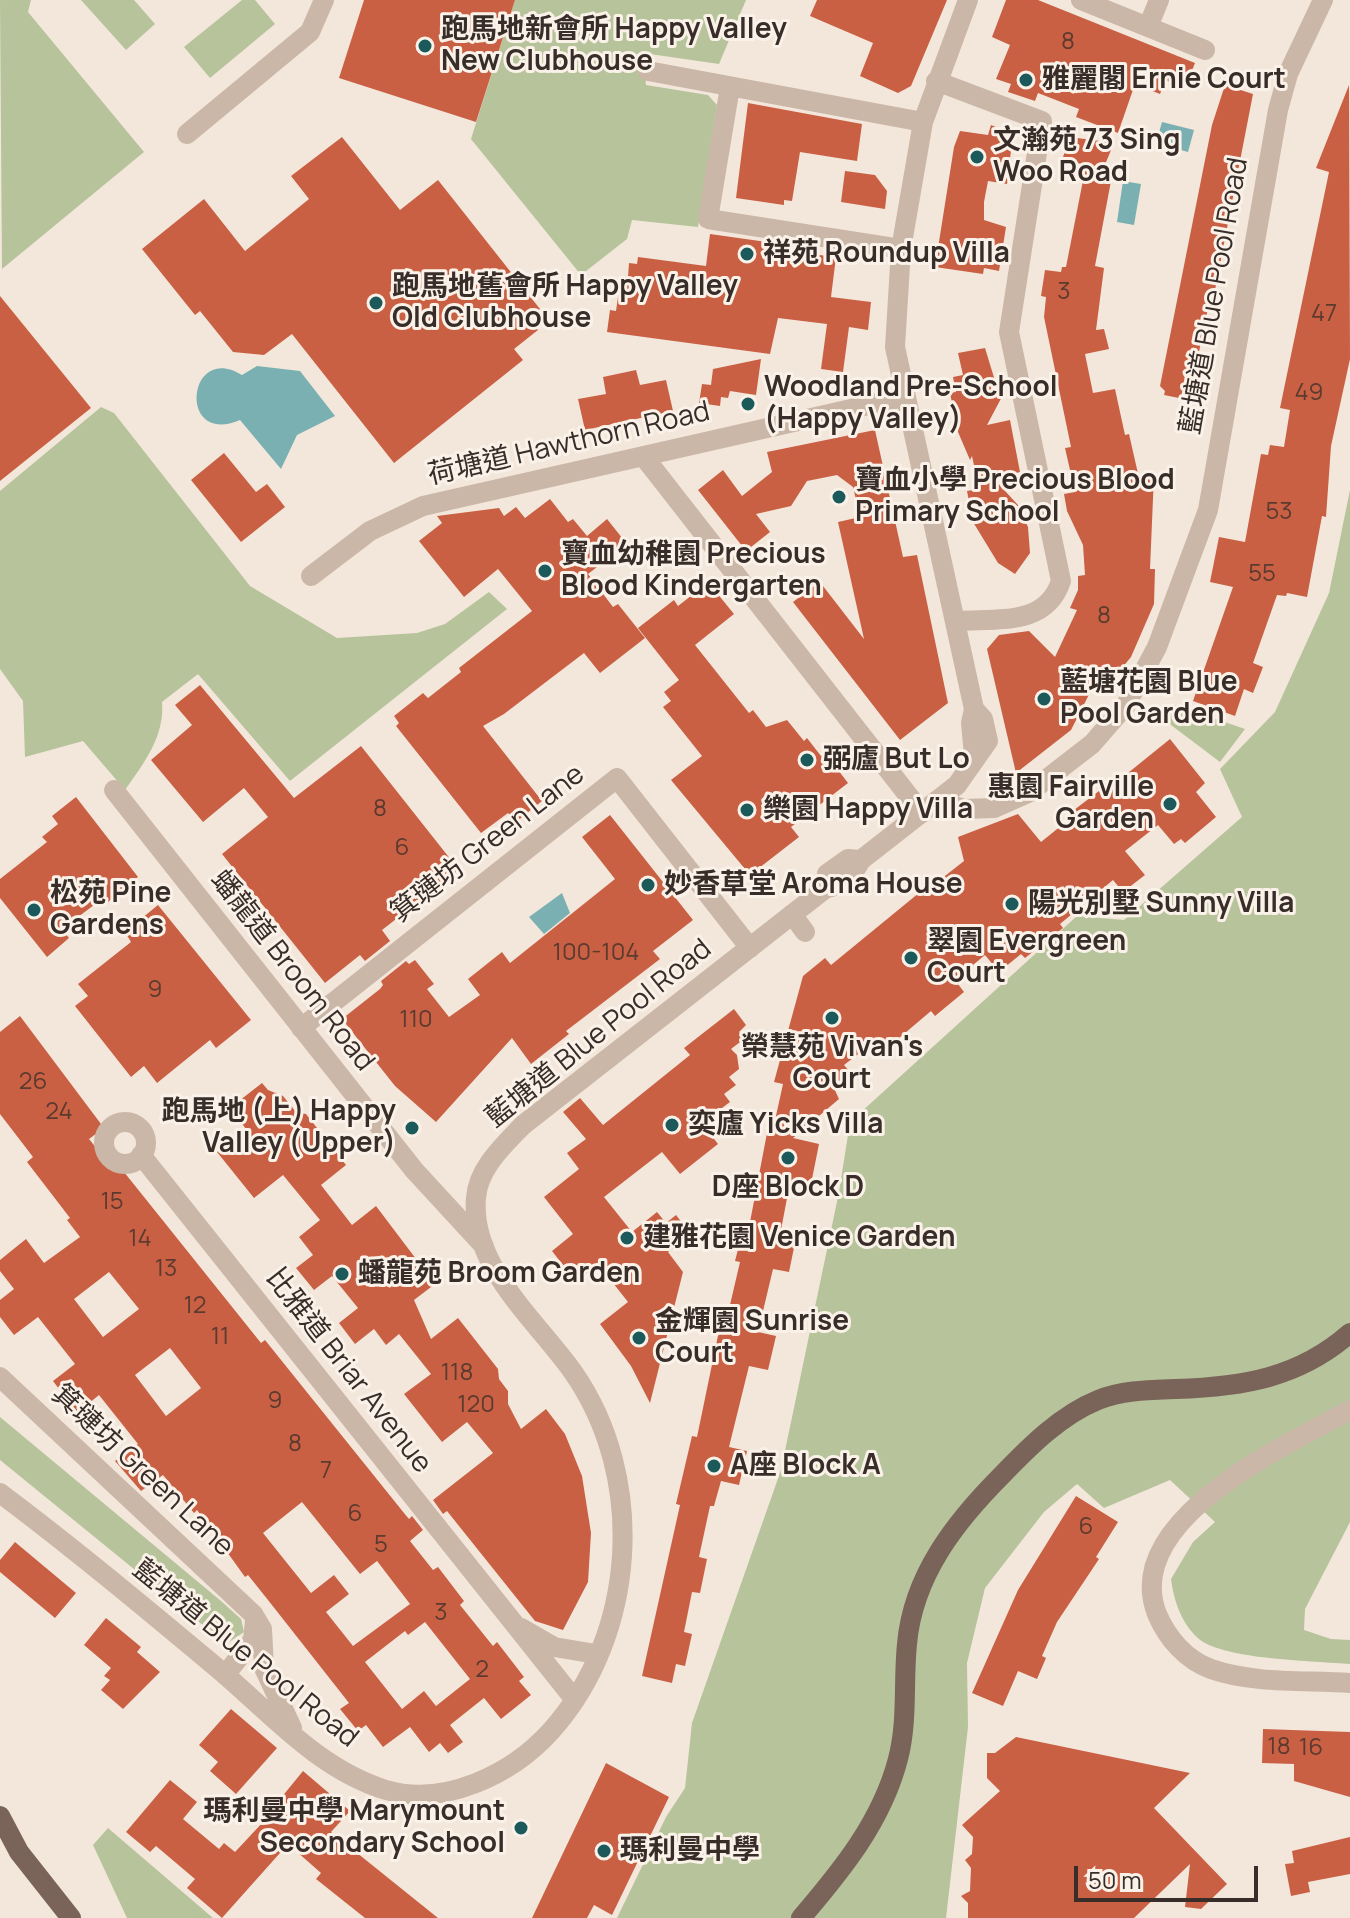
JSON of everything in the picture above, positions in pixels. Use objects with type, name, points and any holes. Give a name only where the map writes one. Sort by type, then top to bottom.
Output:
[{"type":"main road","points":[[801,1918],[850,1858],[886,1793],[903,1729],[907,1644],[916,1595],[942,1547],[978,1499],[1038,1440],[1099,1399],[1130,1392],[1228,1387],[1266,1381],[1315,1359],[1350,1333]]},
{"type":"main road","points":[[0,1816],[19,1852],[71,1918]]},
{"type":"street","points":[[187,134],[310,32],[324,0]]},
{"type":"street","points":[[644,457],[930,807],[957,785],[974,756],[988,741],[983,719],[974,709],[895,347],[901,249],[923,122],[968,0]]},
{"type":"street","points":[[1081,0],[1205,50]]},
{"type":"street","points":[[1148,27],[1159,0]]},
{"type":"street","name":"藍塘道 Blue Pool Road","points":[[0,1493],[298,1738],[336,1766],[386,1790],[413,1794],[465,1786],[501,1772],[545,1738],[575,1700],[616,1601],[623,1545],[617,1468],[603,1425],[574,1374],[503,1281],[484,1246],[476,1199],[493,1157],[523,1125],[826,888],[836,887],[857,870],[861,860],[930,807],[994,808],[1030,792],[1092,744],[1126,705],[1157,647],[1208,510],[1278,110],[1288,74],[1323,0]]},
{"type":"street","points":[[648,71],[923,122]]},
{"type":"street","points":[[936,81],[1042,121],[1009,332],[1061,581],[1056,597],[1044,609],[1023,618],[957,621]]},
{"type":"street","points":[[730,87],[708,219],[901,249]]},
{"type":"street","name":"荷塘道 Hawthorn Road","points":[[311,576],[370,531],[423,506],[904,397]]},
{"type":"street","name":"箕璉坊 Green Lane","points":[[301,1028],[617,778],[750,948]]},
{"type":"street","name":"蟠龍道 Broom Road","points":[[114,790],[427,1185],[484,1246]]},
{"type":"street","points":[[792,914],[805,932]]},
{"type":"street","name":"比雅道 Briar Avenue","points":[[141,1155],[575,1700]]},
{"type":"street","points":[[427,1185],[476,1199]]},
{"type":"street","name":"箕璉坊 Green Lane","points":[[0,1377],[247,1607],[262,1629],[264,1668],[298,1738]]},
{"type":"street","points":[[1350,1410],[1241,1473],[1182,1520],[1163,1544],[1152,1582],[1155,1609],[1161,1623],[1170,1638],[1196,1662],[1249,1677],[1350,1683]]},
{"type":"street","points":[[225,1675],[256,1634],[255,1621],[247,1607]]},
{"type":"street","name":"比雅道 Briar Avenue","points":[[511,1621],[554,1647],[596,1654]]},
{"type":"green space","points":[[0,0],[31,0],[28,12],[144,152],[2,269]]},
{"type":"green space","points":[[81,0],[134,0],[155,24],[126,50]]},
{"type":"green space","points":[[242,0],[255,0],[275,24],[210,78],[184,47]]},
{"type":"green space","points":[[515,0],[746,0],[719,64],[643,53],[646,85],[708,95],[717,105],[698,227],[632,220],[627,239],[581,275],[471,139]]},
{"type":"green space","points":[[101,407],[114,413],[250,586],[337,638],[417,633],[445,624],[489,592],[507,609],[290,781],[198,674],[162,702],[157,738],[125,790],[83,741],[25,757],[23,701],[0,669],[0,491]]},
{"type":"green space","points":[[1350,490],[1350,1522],[1305,1609],[1304,1630],[1331,1639],[1350,1640],[1350,1664],[1249,1655],[1212,1646],[1199,1639],[1179,1611],[1171,1579],[1193,1542],[1215,1522],[1170,1480],[1104,1508],[1077,1484],[1044,1512],[985,1588],[967,1663],[968,1727],[946,1918],[617,1918],[666,1817],[685,1788],[692,1723],[781,1470],[839,1192],[850,1122],[1077,916],[1124,920],[1242,817],[1220,769],[1275,712],[1329,593]]},
{"type":"green space","points":[[1172,704],[1245,729],[1220,762],[1167,722]]},
{"type":"green space","points":[[0,1417],[221,1601],[241,1619],[244,1632],[226,1644],[0,1460]]},
{"type":"green space","points":[[108,1828],[213,1918],[127,1918],[93,1845]]},
{"type":"water","points":[[1162,122],[1194,130],[1188,152],[1156,143]]},
{"type":"water","points":[[1123,181],[1141,184],[1134,225],[1117,222]]},
{"type":"water","points":[[257,366],[300,371],[335,416],[297,435],[281,469],[240,420],[220,424],[206,420],[198,409],[197,395],[201,381],[210,371],[224,368],[242,375]]},
{"type":"water","points":[[562,893],[570,913],[544,934],[529,917]]},
{"type":"building","name":"跑馬地新會所 Happy Valley New Clubhouse","points":[[364,0],[515,0],[476,122],[339,78]]},
{"type":"building","points":[[817,0],[947,0],[911,86],[898,93],[860,76],[873,43],[810,16]]},
{"type":"building","points":[[1006,0],[1038,0],[1195,63],[1185,88],[1165,80],[1160,94],[1135,84],[1118,133],[1076,117],[1079,109],[1038,93],[1035,101],[1008,92],[1011,84],[996,79],[1010,45],[992,37]]},
{"type":"building","points":[[1225,85],[1253,94],[1215,290],[1212,289],[1189,400],[1164,395],[1165,391],[1160,386],[1212,125]]},
{"type":"building","points":[[1349,85],[1350,359],[1331,446],[1326,517],[1322,516],[1307,597],[1287,593],[1286,596],[1277,595],[1253,663],[1263,667],[1253,693],[1244,689],[1235,716],[1193,701],[1233,587],[1210,582],[1219,537],[1245,542],[1261,454],[1268,455],[1270,445],[1284,447],[1290,410],[1280,408],[1329,172],[1316,168]]},
{"type":"building","points":[[748,103],[862,124],[857,161],[800,152],[792,201],[784,200],[784,205],[736,198]]},
{"type":"building","points":[[991,125],[1013,134],[1007,184],[988,181],[984,202],[984,220],[1006,227],[999,271],[984,268],[983,274],[935,267],[954,147],[960,131],[988,135]]},
{"type":"building","name":"跑馬地舊會所 Happy Valley Old Clubhouse","points":[[342,137],[400,210],[438,180],[540,309],[528,318],[538,330],[514,349],[523,360],[394,463],[292,334],[264,355],[233,352],[200,311],[195,315],[142,249],[204,199],[245,251],[309,199],[291,176]]},
{"type":"building","points":[[1070,137],[1114,143],[1099,179],[1111,181],[1095,266],[1104,268],[1096,330],[1104,329],[1109,349],[1085,354],[1093,393],[1115,389],[1139,478],[1154,475],[1150,569],[1155,569],[1154,604],[1131,657],[1117,674],[1102,669],[1071,730],[1016,773],[987,649],[999,635],[1029,631],[1055,657],[1077,610],[1070,608],[1078,590],[1078,576],[1085,575],[1083,545],[1067,511],[1064,494],[1075,492],[1065,448],[1071,447],[1044,317],[1046,297],[1041,296],[1045,270],[1061,272],[1062,267],[1066,267],[1086,165],[1062,160]]},
{"type":"building","points":[[845,171],[875,175],[887,191],[885,209],[841,202]]},
{"type":"building","points":[[710,234],[788,245],[787,251],[836,257],[831,297],[871,302],[868,330],[849,327],[843,372],[821,369],[827,324],[778,318],[770,354],[607,332],[610,310],[616,311],[621,276],[628,277],[629,263],[637,264],[638,257],[706,266]]},
{"type":"building","points":[[0,296],[91,408],[0,481]]},
{"type":"building","points":[[985,348],[996,384],[1005,391],[987,425],[1010,420],[1020,472],[994,479],[1018,505],[1028,527],[1030,553],[1015,574],[998,563],[973,522],[967,491],[979,489],[972,456],[970,460],[958,432],[950,393],[956,392],[953,377],[963,375],[958,353]]},
{"type":"building","points":[[761,359],[756,395],[730,391],[728,398],[721,397],[720,406],[699,403],[702,384],[711,385],[713,369]]},
{"type":"building","points":[[636,370],[640,385],[666,380],[673,411],[585,430],[578,399],[606,394],[603,377]]},
{"type":"building","points":[[875,430],[903,557],[917,555],[948,703],[900,740],[793,602],[814,586],[818,591],[823,586],[864,639],[838,522],[860,517],[853,487],[837,475],[807,481],[791,506],[756,514],[770,532],[746,551],[698,490],[723,470],[742,496],[772,472],[767,452]]},
{"type":"building","points":[[224,453],[256,492],[267,484],[285,507],[241,542],[191,480]]},
{"type":"building","points":[[550,499],[568,522],[573,519],[587,536],[607,519],[627,544],[588,574],[613,607],[618,604],[645,638],[600,673],[584,653],[504,714],[483,726],[542,801],[516,822],[508,813],[481,833],[396,726],[399,723],[394,716],[423,693],[428,698],[461,672],[459,668],[532,611],[498,569],[464,597],[419,541],[442,523],[437,516],[499,508],[504,516],[516,507],[525,518]]},
{"type":"building","points":[[705,585],[709,590],[712,587],[734,614],[695,645],[749,713],[753,710],[766,727],[787,720],[821,756],[825,753],[848,783],[791,827],[799,837],[750,875],[671,780],[702,756],[663,707],[671,701],[664,692],[679,680],[638,628],[674,600],[678,606]]},
{"type":"building","points":[[200,685],[294,798],[361,746],[459,870],[382,930],[390,941],[365,961],[360,955],[325,983],[222,854],[268,817],[244,788],[203,822],[151,760],[192,725],[175,705]]},
{"type":"building","points":[[1170,739],[1205,783],[1196,792],[1216,817],[1185,843],[1181,839],[1174,844],[1158,825],[1125,851],[1145,875],[1123,892],[1113,880],[1060,924],[1063,928],[1025,958],[1021,954],[999,972],[985,955],[955,980],[964,992],[935,1016],[931,1011],[885,1050],[866,1048],[844,1065],[850,1072],[833,1086],[839,1099],[793,1138],[819,1144],[811,1184],[793,1181],[788,1193],[781,1230],[797,1233],[789,1272],[773,1269],[758,1332],[776,1336],[768,1370],[749,1366],[729,1447],[747,1451],[739,1485],[721,1481],[714,1506],[710,1506],[699,1557],[707,1559],[700,1593],[692,1592],[684,1632],[692,1634],[685,1666],[676,1664],[672,1683],[642,1676],[680,1505],[676,1504],[692,1436],[697,1437],[721,1321],[726,1322],[740,1262],[735,1261],[745,1222],[750,1222],[767,1133],[772,1134],[783,1084],[774,1082],[803,976],[825,958],[831,965],[925,888],[927,890],[964,861],[958,837],[1018,814],[1041,842],[1077,813],[1074,810],[1099,791],[1102,794]]},
{"type":"building","points":[[76,797],[138,877],[102,907],[98,902],[62,929],[69,938],[47,957],[0,898],[0,879],[47,842],[42,837],[58,824],[52,816]]},
{"type":"building","points":[[610,815],[693,920],[653,951],[660,959],[566,1031],[569,1034],[531,1064],[512,1038],[436,1122],[395,1086],[342,1019],[380,989],[383,985],[381,981],[406,961],[409,964],[415,960],[434,984],[427,989],[449,1017],[480,995],[468,979],[502,952],[510,963],[615,879],[582,837]]},
{"type":"building","points":[[158,905],[251,1020],[216,1048],[210,1040],[157,1083],[144,1066],[131,1077],[75,1006],[88,996],[78,984],[131,942],[125,932]]},
{"type":"building","points":[[734,1009],[746,1025],[739,1032],[744,1039],[731,1049],[737,1055],[739,1069],[729,1077],[736,1085],[724,1094],[730,1102],[702,1123],[718,1144],[680,1174],[662,1152],[604,1197],[632,1232],[657,1212],[666,1223],[676,1215],[691,1234],[668,1252],[683,1272],[650,1403],[631,1366],[600,1324],[628,1302],[598,1264],[576,1282],[552,1251],[573,1234],[544,1197],[579,1169],[567,1153],[586,1139],[563,1112],[580,1098],[603,1125],[690,1055],[684,1048]]},
{"type":"building","points":[[20,1016],[104,1128],[89,1139],[115,1171],[120,1167],[261,1343],[265,1340],[404,1513],[409,1519],[412,1516],[423,1530],[410,1541],[433,1570],[438,1567],[464,1601],[460,1605],[493,1646],[497,1642],[524,1677],[519,1681],[531,1695],[501,1719],[484,1698],[450,1725],[463,1742],[448,1753],[440,1743],[429,1752],[410,1727],[383,1747],[366,1725],[358,1731],[340,1709],[349,1703],[248,1575],[245,1577],[197,1510],[194,1513],[163,1475],[141,1491],[115,1461],[138,1444],[99,1395],[77,1413],[53,1381],[75,1364],[38,1317],[14,1335],[0,1317],[0,1300],[14,1289],[0,1271],[0,1260],[26,1239],[44,1263],[80,1237],[67,1220],[70,1218],[27,1162],[33,1157],[0,1114],[0,1032]],"holes":[[[109,1272],[139,1309],[103,1337],[74,1299]],[[170,1348],[201,1388],[166,1416],[135,1375]],[[302,1502],[360,1574],[377,1561],[410,1604],[353,1646],[326,1612],[349,1594],[334,1575],[311,1593],[263,1533]],[[425,1622],[470,1679],[436,1706],[424,1691],[402,1709],[365,1662],[405,1631],[408,1635]]]},
{"type":"building","points":[[262,1083],[268,1090],[283,1096],[296,1112],[306,1114],[346,1165],[321,1185],[352,1225],[376,1206],[435,1284],[414,1300],[431,1339],[458,1318],[498,1369],[499,1379],[508,1391],[508,1404],[521,1429],[546,1409],[565,1434],[582,1476],[591,1533],[588,1582],[563,1630],[535,1621],[447,1511],[443,1514],[433,1500],[493,1453],[467,1422],[442,1442],[404,1394],[431,1374],[399,1334],[386,1345],[374,1329],[355,1344],[339,1323],[358,1308],[332,1276],[314,1290],[296,1268],[313,1255],[299,1237],[320,1220],[283,1175],[254,1198],[217,1152],[246,1129],[230,1108]]},
{"type":"building","points":[[1076,1496],[1118,1522],[1096,1557],[1099,1559],[1057,1622],[1042,1656],[1046,1658],[1037,1679],[1018,1671],[1003,1706],[972,1693],[1018,1590]]},
{"type":"building","points":[[15,1542],[76,1593],[55,1618],[0,1572],[0,1560]]},
{"type":"building","points":[[106,1618],[141,1647],[137,1652],[160,1672],[123,1709],[101,1690],[110,1680],[104,1676],[111,1668],[84,1645]]},
{"type":"building","points":[[231,1709],[277,1748],[236,1794],[210,1771],[218,1762],[199,1745]]},
{"type":"building","points":[[1263,1729],[1350,1732],[1350,1797],[1294,1781],[1294,1764],[1262,1763]]},
{"type":"building","points":[[1016,1737],[1190,1773],[1154,1808],[1227,1884],[1201,1909],[1185,1907],[1190,1864],[1134,1918],[968,1918],[968,1903],[961,1896],[970,1891],[971,1868],[965,1860],[972,1854],[973,1837],[962,1825],[1000,1791],[987,1778],[987,1753],[995,1753]]},
{"type":"building","name":"瑪利曼中學","points":[[606,1763],[669,1797],[612,1915],[594,1905],[587,1918],[532,1918]]},
{"type":"building","points":[[303,1771],[350,1811],[331,1832],[438,1918],[365,1918],[316,1879],[321,1873],[288,1844],[222,1918],[187,1888],[195,1879],[156,1846],[150,1852],[126,1832],[170,1780],[197,1802],[183,1819],[219,1849],[224,1843],[235,1852],[278,1806],[276,1804]]},
{"type":"building","points":[[1350,1837],[1350,1874],[1308,1882],[1310,1892],[1291,1896],[1285,1864],[1294,1863],[1292,1851]]},
{"type":"place","name":"跑馬地新會所 Happy Valley New Clubhouse","points":[[425,46]]},
{"type":"place","name":"雅麗閣 Ernie Court","points":[[1026,80]]},
{"type":"place","name":"文瀚苑 73 Sing Woo Road","points":[[977,157]]},
{"type":"place","name":"祥苑 Roundup Villa","points":[[747,254]]},
{"type":"place","name":"跑馬地舊會所 Happy Valley Old Clubhouse","points":[[376,303]]},
{"type":"place","name":"Woodland Pre-School (Happy Valley)","points":[[748,404]]},
{"type":"place","name":"寶血小學 Precious Blood Primary School","points":[[839,497]]},
{"type":"place","name":"寶血幼稚園 Precious Blood Kindergarten","points":[[545,571]]},
{"type":"place","name":"藍塘花園 Blue Pool Garden","points":[[1044,699]]},
{"type":"place","name":"弼廬 But Lo","points":[[807,760]]},
{"type":"place","name":"惠園 Fairville Garden","points":[[1170,804]]},
{"type":"place","name":"樂園 Happy Villa","points":[[747,810]]},
{"type":"place","name":"妙香草堂 Aroma House","points":[[648,885]]},
{"type":"place","name":"陽光別墅 Sunny Villa","points":[[1012,904]]},
{"type":"place","name":"松苑 Pine Gardens","points":[[34,910]]},
{"type":"place","name":"翠園 Evergreen Court","points":[[911,958]]},
{"type":"place","name":"榮慧苑 Vivan's Court","points":[[832,1018]]},
{"type":"place","name":"奕廬 Yicks Villa","points":[[672,1125]]},
{"type":"place","name":"跑馬地 (上) Happy Valley (Upper)","points":[[412,1128]]},
{"type":"place","name":"D座 Block D","points":[[788,1158]]},
{"type":"place","name":"建雅花園 Venice Garden","points":[[627,1238]]},
{"type":"place","name":"蟠龍苑 Broom Garden","points":[[342,1274]]},
{"type":"place","name":"金輝園 Sunrise Court","points":[[639,1338]]},
{"type":"place","name":"A座 Block A","points":[[714,1466]]},
{"type":"place","name":"瑪利曼中學 Marymount Secondary School","points":[[521,1828]]},
{"type":"place","name":"瑪利曼中學","points":[[604,1851]]}]
